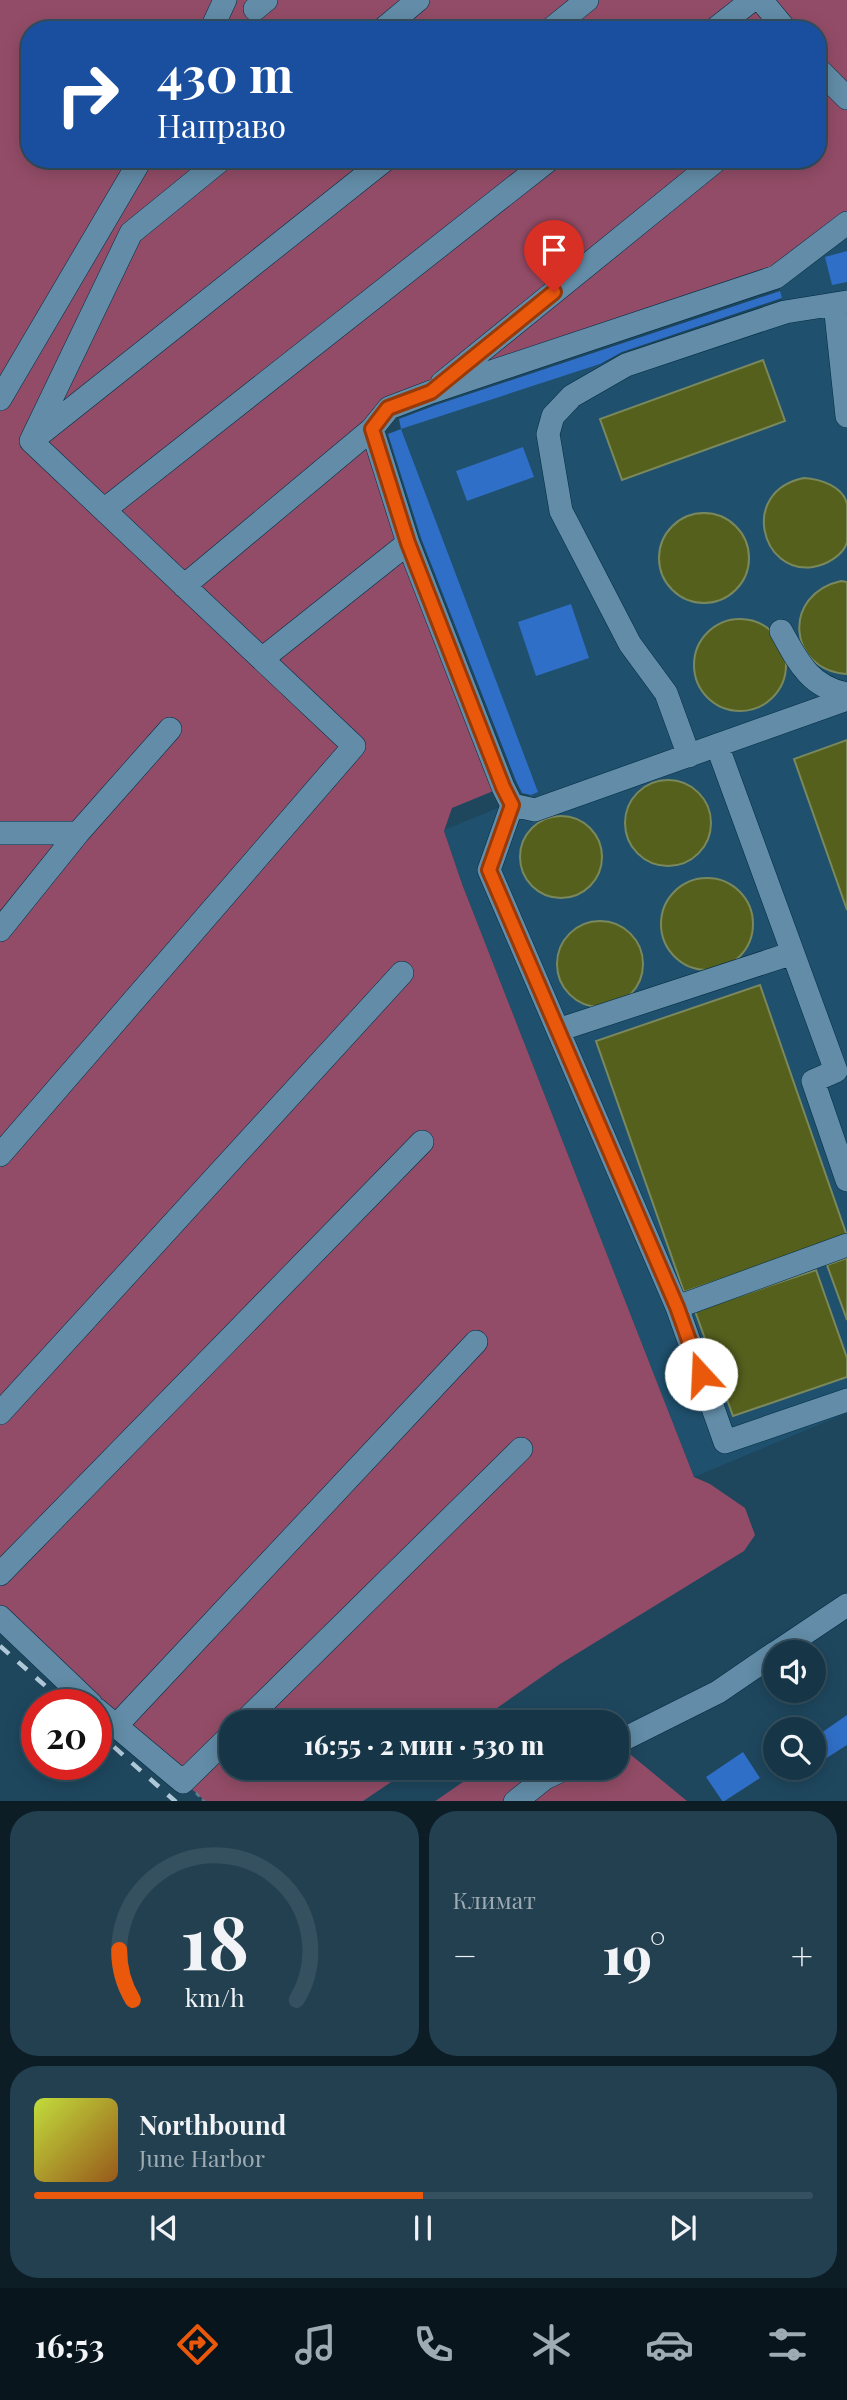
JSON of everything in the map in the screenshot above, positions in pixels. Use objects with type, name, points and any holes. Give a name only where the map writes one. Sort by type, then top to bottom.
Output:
[{"type":"street","points":[[215,21],[225,0]]},
{"type":"street","points":[[393,21],[418,0]]},
{"type":"street","points":[[561,21],[587,0]]},
{"type":"street","points":[[725,21],[752,0]]},
{"type":"street","points":[[761,0],[778,21]]},
{"type":"street","points":[[826,80],[847,98]]},
{"type":"street","points":[[0,399],[136,168]]},
{"type":"street","points":[[31,441],[131,233],[211,168]]},
{"type":"street","points":[[31,441],[375,168]]},
{"type":"street","points":[[104,510],[539,168]]},
{"type":"street","points":[[431,392],[707,168]]},
{"type":"street","points":[[184,586],[372,429],[388,408],[776,277],[847,223]]},
{"type":"street","points":[[689,755],[666,693],[630,644],[561,511],[548,434],[553,416],[572,396],[626,365],[785,312],[841,303],[847,416]]},
{"type":"street","points":[[372,429],[408,543],[512,805],[489,870],[677,1307],[724,1442],[847,1400]]},
{"type":"street","points":[[0,1156],[354,746],[31,441]]},
{"type":"street","points":[[262,659],[408,543]]},
{"type":"street","points":[[781,631],[797,662],[811,678],[831,691],[847,697]]},
{"type":"street","points":[[512,805],[535,810],[847,697]]},
{"type":"street","points":[[0,930],[78,833],[170,729]]},
{"type":"street","points":[[717,745],[793,953],[842,1069],[813,1081],[847,1180]]},
{"type":"street","points":[[0,833],[78,833]]},
{"type":"street","points":[[558,1030],[793,953]]},
{"type":"street","points":[[0,1413],[402,973]]},
{"type":"street","points":[[0,1574],[422,1142]]},
{"type":"street","points":[[677,1307],[847,1245]]},
{"type":"street","points":[[116,1727],[476,1342]]},
{"type":"street","points":[[256,1710],[521,1449]]},
{"type":"street","points":[[795,1640],[847,1605]]},
{"type":"street","points":[[0,1617],[76,1689]]},
{"type":"street","points":[[629,1736],[718,1692],[763,1662]]},
{"type":"street","points":[[112,1723],[183,1782],[219,1747]]},
{"type":"street","points":[[515,1801],[542,1780]]},
{"type":"shaded area","points":[[0,0],[847,0],[847,223],[776,277],[431,392],[372,429],[503,787],[452,808],[444,831],[462,884],[694,1477],[710,1484],[745,1508],[755,1535],[744,1551],[560,1664],[494,1710],[219,1710],[219,1780],[394,1780],[363,1801],[205,1801],[112,1718],[112,1689],[80,1689],[0,1617]]},
{"type":"shaded area","points":[[847,231],[847,1413],[694,1477],[462,884],[444,830],[537,792],[401,429],[783,304],[779,287]]},
{"type":"shaded area","points":[[763,360],[785,421],[622,480],[600,419]]},
{"type":"shaded area","points":[[804,478],[824,482],[836,488],[847,504],[845,547],[834,559],[813,567],[795,566],[781,558],[770,546],[765,530],[765,514],[771,499],[784,486]]},
{"type":"shaded area","points":[[695,513],[713,513],[729,520],[742,533],[749,549],[749,567],[742,583],[729,596],[713,603],[695,603],[679,596],[666,583],[659,567],[659,549],[666,533],[679,520]]},
{"type":"shaded area","points":[[841,581],[847,582],[847,674],[827,669],[812,660],[803,646],[799,631],[801,615],[809,600],[822,589]]},
{"type":"shaded area","points":[[740,619],[758,622],[773,632],[783,647],[786,665],[783,683],[773,698],[758,708],[740,711],[722,708],[707,698],[697,683],[694,665],[697,647],[707,632],[722,622]]},
{"type":"shaded area","points":[[847,740],[847,910],[794,759]]},
{"type":"shaded area","points":[[668,780],[692,787],[704,799],[711,823],[704,847],[692,859],[668,866],[644,859],[632,847],[625,823],[632,799],[644,787]]},
{"type":"shaded area","points":[[553,816],[569,816],[584,822],[596,834],[602,857],[596,880],[584,892],[569,898],[553,898],[538,892],[526,880],[520,865],[520,849],[526,834],[538,822]]},
{"type":"shaded area","points":[[707,878],[725,881],[740,891],[750,906],[753,924],[750,942],[740,957],[725,967],[707,970],[689,967],[674,957],[664,942],[661,924],[664,906],[674,891],[689,881]]},
{"type":"shaded area","points":[[600,921],[624,928],[636,940],[643,964],[636,988],[624,1000],[600,1007],[576,1000],[564,988],[557,964],[564,940],[576,928]]},
{"type":"shaded area","points":[[760,985],[847,1236],[684,1292],[596,1041]]},
{"type":"shaded area","points":[[847,1258],[847,1320],[827,1265]]},
{"type":"shaded area","points":[[816,1270],[847,1358],[847,1377],[733,1416],[695,1311]]},
{"type":"shaded area","points":[[629,1753],[687,1801],[435,1801],[466,1780],[629,1780]]},
{"type":"building","points":[[847,251],[847,282],[832,285],[825,257]]},
{"type":"building","points":[[780,291],[782,298],[622,352],[600,364],[401,429],[399,419],[436,405]]},
{"type":"building","points":[[401,429],[538,792],[531,795],[522,793],[516,781],[421,538],[388,434]]},
{"type":"building","points":[[523,447],[534,477],[467,501],[456,471]]},
{"type":"building","points":[[571,604],[589,658],[536,676],[518,622]]},
{"type":"building","points":[[847,1715],[847,1745],[826,1758],[826,1730]]},
{"type":"building","points":[[743,1752],[760,1778],[722,1801],[706,1777]]},
{"type":"railway","points":[[0,1646],[49,1689]]},
{"type":"railway","points":[[112,1745],[175,1801]]},
{"type":"route","points":[[554,292],[431,392],[388,408],[372,429],[408,543],[512,805],[489,870],[677,1307],[701,1374]]}]
